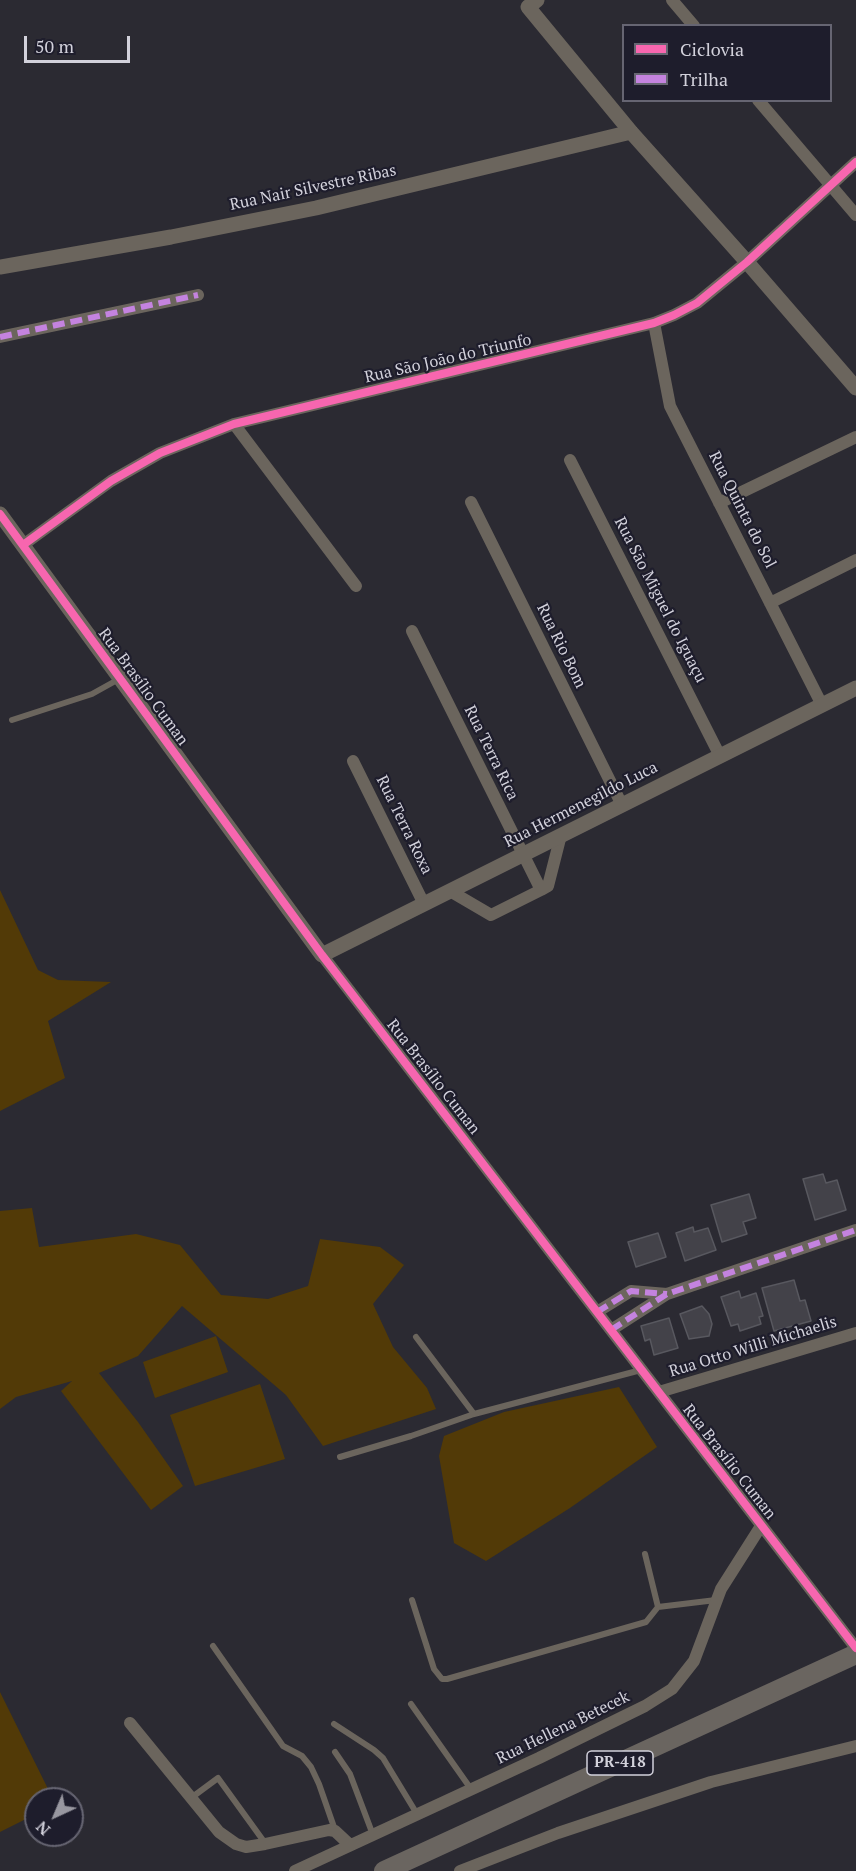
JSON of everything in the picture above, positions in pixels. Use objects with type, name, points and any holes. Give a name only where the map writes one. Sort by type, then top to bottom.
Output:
[{"type":"highway","name":"PR-418","points":[[384,1871],[856,1654]]},
{"type":"street","points":[[672,0],[692,24]]},
{"type":"street","points":[[532,3],[631,132],[856,388]]},
{"type":"street","points":[[760,102],[856,215]]},
{"type":"street","name":"Rua Nair Silvestre Ribas","points":[[0,267],[171,237],[316,208],[631,132]]},
{"type":"street","name":"Rua São João do Triunfo","points":[[22,545],[111,481],[160,453],[234,424],[654,323],[697,303],[747,262],[856,162]]},
{"type":"street","points":[[0,337],[198,295]]},
{"type":"street","name":"Rua Quinta do Sol","points":[[654,323],[670,406],[822,705]]},
{"type":"street","points":[[234,424],[356,586]]},
{"type":"street","points":[[719,503],[856,436]]},
{"type":"street","name":"Rua São Miguel do Iguaçu","points":[[570,460],[720,756]]},
{"type":"street","name":"Rua Rio Bom","points":[[471,502],[622,805]]},
{"type":"street","name":"Rua Brasílio Cuman","points":[[0,514],[322,955],[856,1648]]},
{"type":"street","points":[[770,603],[856,560]]},
{"type":"street","name":"Rua Terra Rica","points":[[412,631],[541,890]]},
{"type":"street","name":"Rua Hermenegildo Luca","points":[[322,955],[856,688]]},
{"type":"street","name":"Rua Terra Roxa","points":[[353,761],[424,904]]},
{"type":"street","points":[[450,891],[491,915],[541,890],[548,886],[561,835]]},
{"type":"street","points":[[611,1330],[667,1294],[856,1230]]},
{"type":"street","points":[[597,1312],[631,1292],[667,1294]]},
{"type":"street","name":"Rua Otto Willi Michaelis","points":[[659,1392],[856,1333]]},
{"type":"street","name":"Rua Hellena Betecek","points":[[295,1871],[645,1706],[672,1689],[694,1661],[721,1589],[761,1526]]},
{"type":"street","points":[[130,1723],[227,1839],[246,1847],[321,1830],[335,1831],[350,1845]]},
{"type":"street","points":[[460,1871],[558,1833],[711,1782],[856,1746]]},
{"type":"lane","points":[[12,720],[92,694],[119,678]]},
{"type":"lane","points":[[416,1337],[474,1414]]},
{"type":"lane","points":[[340,1457],[474,1414],[641,1370]]},
{"type":"lane","points":[[645,1554],[658,1607]]},
{"type":"lane","points":[[412,1600],[434,1669],[442,1679],[646,1622],[658,1607],[716,1600]]},
{"type":"lane","points":[[213,1646],[283,1746],[302,1756],[311,1767],[335,1831]]},
{"type":"lane","points":[[411,1704],[471,1790]]},
{"type":"lane","points":[[334,1724],[383,1758],[418,1814]]},
{"type":"lane","points":[[335,1752],[350,1774],[373,1835]]},
{"type":"lane","points":[[191,1798],[218,1778],[265,1844]]},
{"type":"shaded area","points":[[0,890],[38,970],[58,980],[111,982],[48,1021],[65,1078],[0,1111]]},
{"type":"shaded area","points":[[32,1208],[39,1247],[136,1234],[180,1245],[221,1295],[268,1299],[308,1286],[320,1239],[380,1247],[404,1265],[373,1304],[393,1347],[427,1388],[436,1409],[323,1446],[286,1395],[182,1306],[138,1356],[99,1373],[138,1422],[183,1486],[151,1510],[61,1391],[72,1381],[16,1397],[0,1409],[0,1211]]},
{"type":"shaded area","points":[[216,1336],[228,1372],[155,1398],[143,1362]]},
{"type":"shaded area","points":[[260,1384],[285,1459],[195,1486],[170,1415]]},
{"type":"shaded area","points":[[619,1387],[657,1447],[570,1508],[486,1561],[454,1543],[439,1456],[444,1436],[504,1412]]},
{"type":"shaded area","points":[[0,1692],[47,1787],[24,1787],[24,1820],[0,1832]]},
{"type":"building","points":[[823,1174],[826,1183],[837,1180],[846,1210],[815,1220],[803,1179]]},
{"type":"building","points":[[749,1194],[756,1218],[743,1222],[747,1234],[722,1242],[711,1205]]},
{"type":"building","points":[[693,1227],[694,1232],[708,1228],[716,1250],[685,1261],[676,1233]]},
{"type":"building","points":[[658,1233],[666,1257],[636,1267],[628,1242]]},
{"type":"building","points":[[794,1280],[800,1301],[805,1300],[811,1321],[774,1331],[762,1288]]},
{"type":"building","points":[[739,1291],[741,1298],[756,1293],[763,1316],[759,1317],[761,1324],[740,1331],[738,1324],[731,1326],[721,1297]]},
{"type":"building","points":[[702,1306],[709,1314],[712,1324],[709,1336],[689,1339],[680,1314]]},
{"type":"building","points":[[669,1318],[678,1348],[654,1355],[650,1339],[645,1341],[641,1326]]},
{"type":"marked path","points":[[0,337],[198,295]]},
{"type":"marked path","points":[[611,1330],[667,1294],[856,1230]]},
{"type":"marked path","points":[[597,1312],[631,1291],[667,1294]]},
{"type":"cycle path","points":[[23,545],[111,481],[160,453],[234,424],[654,323],[674,315],[697,303],[747,262],[856,162]]},
{"type":"cycle path","points":[[0,514],[322,955],[856,1648]]}]
